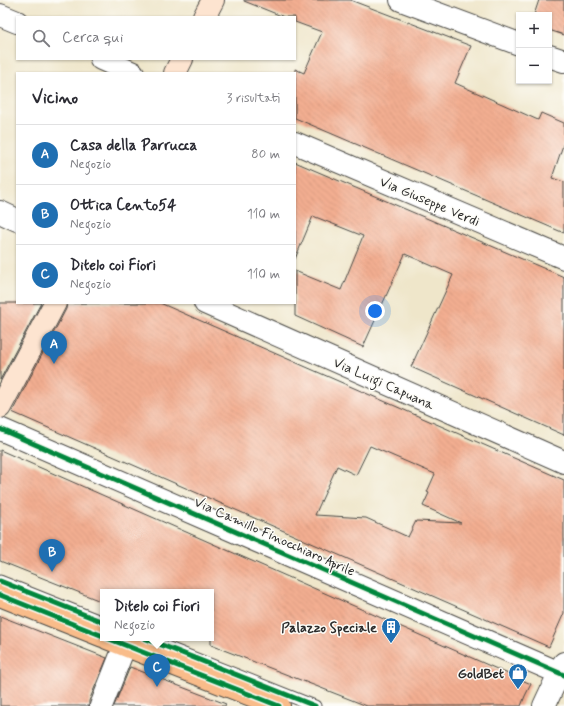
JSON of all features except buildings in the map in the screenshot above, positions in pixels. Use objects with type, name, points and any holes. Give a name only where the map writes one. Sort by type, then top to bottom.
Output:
[{"type":"main road","points":[[204,16],[212,0]]},
{"type":"main road","points":[[175,72],[181,60]]},
{"type":"main road","points":[[0,407],[54,304]]},
{"type":"main road","points":[[0,595],[100,635]]},
{"type":"main road","points":[[127,641],[267,704]]},
{"type":"street","points":[[401,0],[516,43]]},
{"type":"street","points":[[0,15],[16,22]]},
{"type":"street","points":[[552,57],[564,62]]},
{"type":"street","points":[[103,60],[130,72]]},
{"type":"street","name":"Via Giuseppe Verdi","points":[[296,143],[564,258]]},
{"type":"street","points":[[0,212],[16,220]]},
{"type":"street","name":"Via Luigi Capuana","points":[[207,304],[564,462]]},
{"type":"street","name":"Via Camillo Finocchiaro Aprile","points":[[0,429],[557,669]]},
{"type":"street","points":[[101,706],[125,641]]},
{"type":"street","points":[[544,706],[557,669]]},
{"type":"lane","points":[[0,581],[100,621]]},
{"type":"lane","points":[[128,641],[315,706]]},
{"type":"cycle path","points":[[0,429],[564,675]]},
{"type":"cycle path","points":[[0,581],[100,621]]},
{"type":"cycle path","points":[[0,595],[100,635]]},
{"type":"cycle path","points":[[115,641],[279,706]]},
{"type":"cycle path","points":[[152,641],[315,706]]},
{"type":"place","name":"Casa della Parrucca","points":[[54,364]]},
{"type":"place","name":"Ottica Cento54","points":[[52,572]]},
{"type":"place","name":"Palazzo Speciale","points":[[391,644]]},
{"type":"place","name":"Ditelo coi Fiori","points":[[157,687]]},
{"type":"place","name":"GoldBet","points":[[518,690]]}]
